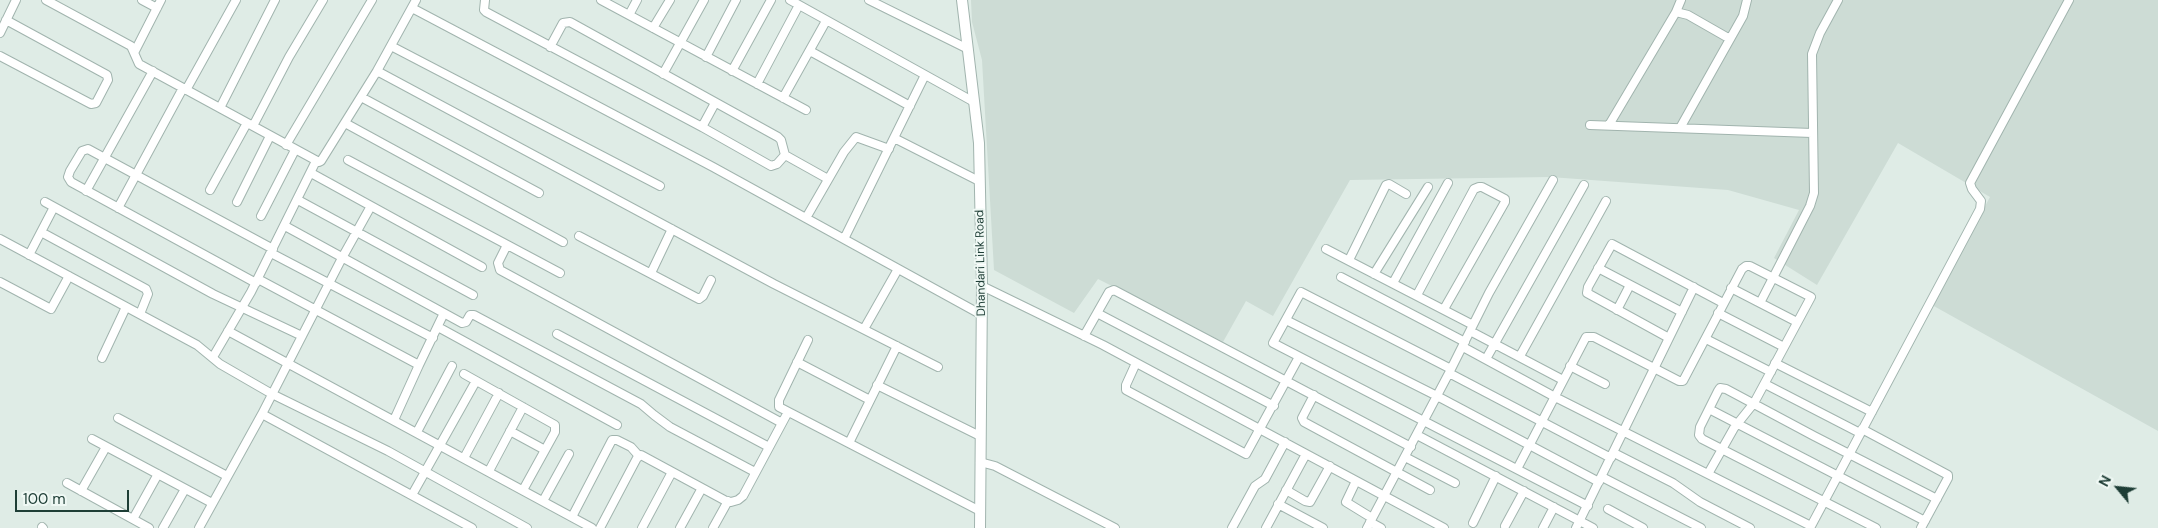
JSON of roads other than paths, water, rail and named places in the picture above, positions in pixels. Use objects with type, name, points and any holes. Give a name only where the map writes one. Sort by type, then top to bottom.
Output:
[{"type":"street","points":[[0,33],[16,0]]},
{"type":"street","points":[[46,0],[131,46],[135,51],[137,62],[152,71],[316,161],[321,161],[345,123],[416,0]]},
{"type":"street","points":[[142,0],[157,8]]},
{"type":"street","points":[[135,51],[161,0]]},
{"type":"street","points":[[118,208],[236,0]]},
{"type":"street","points":[[220,108],[275,0]]},
{"type":"street","points":[[210,190],[323,0]]},
{"type":"street","points":[[286,145],[372,0]]},
{"type":"street","points":[[485,0],[484,10],[486,12],[702,127],[771,166],[777,164],[785,156]]},
{"type":"street","points":[[601,0],[806,110]]},
{"type":"street","points":[[629,15],[637,0]]},
{"type":"street","points":[[654,28],[670,0]]},
{"type":"street","points":[[663,74],[704,0]]},
{"type":"street","points":[[706,57],[736,0]]},
{"type":"street","points":[[732,71],[771,0]]},
{"type":"street","points":[[790,0],[974,102]]},
{"type":"street","points":[[869,0],[968,49]]},
{"type":"street","name":"Dhandari Link Road","points":[[962,0],[979,143],[982,286],[980,528]]},
{"type":"street","points":[[1609,126],[1676,12],[1681,0]]},
{"type":"street","points":[[1680,128],[1730,39],[1742,16],[1747,0]]},
{"type":"street","points":[[1760,303],[1814,194],[1812,54],[1820,33],[1838,0]]},
{"type":"street","points":[[1341,277],[1464,344],[1486,359],[1555,397],[1810,527],[1980,208],[1981,201],[1972,190],[1970,183],[2069,0]]},
{"type":"street","points":[[757,84],[799,5]]},
{"type":"street","points":[[412,8],[713,167],[982,315]]},
{"type":"street","points":[[1676,12],[1688,15],[1730,39]]},
{"type":"street","points":[[0,56],[91,104],[96,103],[108,78],[107,75],[6,20]]},
{"type":"street","points":[[783,98],[826,21]]},
{"type":"street","points":[[550,47],[563,23],[570,22],[778,137],[781,140],[785,156],[828,179]]},
{"type":"street","points":[[391,46],[660,186]]},
{"type":"street","points":[[810,51],[910,106]]},
{"type":"street","points":[[377,70],[672,229],[938,367]]},
{"type":"street","points":[[86,191],[152,71]]},
{"type":"street","points":[[844,239],[924,75]]},
{"type":"street","points":[[361,97],[539,193]]},
{"type":"street","points":[[702,127],[715,102]]},
{"type":"street","points":[[345,123],[563,242]]},
{"type":"street","points":[[1590,125],[1812,133]]},
{"type":"street","points":[[236,202],[270,136]]},
{"type":"street","points":[[806,218],[851,140],[856,137],[889,149]]},
{"type":"street","points":[[894,138],[980,182]]},
{"type":"street","points":[[419,366],[86,191],[68,180],[70,171],[85,150],[105,158],[329,284],[433,338]]},
{"type":"street","points":[[261,216],[295,150]]},
{"type":"street","points":[[348,160],[560,273]]},
{"type":"street","points":[[213,357],[257,281],[316,161]]},
{"type":"street","points":[[311,172],[482,267]]},
{"type":"street","points":[[1370,523],[1502,269],[1553,180]]},
{"type":"street","points":[[1392,282],[1448,183]]},
{"type":"street","points":[[1349,260],[1386,185],[1389,184],[1406,194]]},
{"type":"street","points":[[1486,359],[1584,185]]},
{"type":"street","points":[[1417,295],[1474,189],[1479,186],[1482,187],[1505,199],[1506,202],[1444,309]]},
{"type":"street","points":[[1374,274],[1428,187]]},
{"type":"street","points":[[298,200],[473,295]]},
{"type":"street","points":[[1520,356],[1606,201]]},
{"type":"street","points":[[45,202],[213,294],[302,336]]},
{"type":"street","points":[[198,528],[262,414],[342,258],[371,206]]},
{"type":"street","points":[[29,255],[54,207]]},
{"type":"street","points":[[285,226],[464,323],[470,314],[474,315],[642,404],[654,416],[670,426],[755,472]]},
{"type":"street","points":[[651,273],[672,229]]},
{"type":"street","points":[[41,232],[146,289],[148,294],[140,314]]},
{"type":"street","points":[[579,236],[699,299],[703,296],[711,280]]},
{"type":"street","points":[[0,239],[197,344],[220,364],[272,394],[425,472],[527,528]]},
{"type":"street","points":[[1669,338],[1587,292],[1610,245],[1614,243],[1723,303]]},
{"type":"street","points":[[507,245],[498,263],[500,270],[782,423]]},
{"type":"street","points":[[1326,249],[1444,309],[1495,344],[1563,380]]},
{"type":"street","points":[[1517,469],[1583,340],[1589,336],[1679,381],[1683,381],[1731,288],[1746,266],[1750,266],[1810,297],[1765,384],[1708,474]]},
{"type":"street","points":[[1598,268],[1682,312]]},
{"type":"street","points":[[864,330],[898,269]]},
{"type":"street","points":[[0,282],[51,309],[69,276]]},
{"type":"street","points":[[1617,310],[1630,285]]},
{"type":"street","points":[[982,286],[1136,363],[1444,528]]},
{"type":"street","points":[[1578,524],[1694,287]]},
{"type":"street","points":[[1731,288],[1797,322]]},
{"type":"street","points":[[1084,336],[1109,292],[1114,290],[1411,447]]},
{"type":"street","points":[[1588,506],[1273,343],[1300,292],[1542,422],[1674,483],[1700,502],[1750,528]]},
{"type":"street","points":[[102,358],[126,307]]},
{"type":"street","points":[[394,420],[444,313]]},
{"type":"street","points":[[1098,313],[1274,406]]},
{"type":"street","points":[[1718,313],[1784,347]]},
{"type":"street","points":[[1286,320],[1437,396],[1529,446],[1701,528]]},
{"type":"street","points":[[438,327],[617,425]]},
{"type":"street","points":[[228,331],[440,444],[592,528]]},
{"type":"street","points":[[557,334],[769,447]]},
{"type":"street","points":[[1706,339],[1771,372]]},
{"type":"street","points":[[808,340],[778,404],[788,412],[980,511]]},
{"type":"street","points":[[849,443],[897,346]]},
{"type":"street","points":[[1136,363],[1126,385],[1126,390],[1246,454],[1300,357]]},
{"type":"street","points":[[797,362],[870,400]]},
{"type":"street","points":[[1775,363],[1872,412]]},
{"type":"street","points":[[417,432],[452,366]]},
{"type":"street","points":[[1570,366],[1605,384]]},
{"type":"street","points":[[464,374],[555,425],[555,432],[523,490]]},
{"type":"street","points":[[412,495],[476,381]]},
{"type":"street","points":[[1709,409],[1838,476],[1923,525],[1948,478],[1946,473],[1765,384]]},
{"type":"street","points":[[877,386],[980,436]]},
{"type":"street","points":[[1876,528],[1722,450],[1699,435],[1700,427],[1720,388],[1726,389],[1754,403],[1937,499]]},
{"type":"street","points":[[464,458],[498,393]]},
{"type":"street","points":[[1314,395],[1302,420],[1430,490]]},
{"type":"street","points":[[489,471],[523,406]]},
{"type":"street","points":[[572,516],[612,440],[631,447],[639,456],[644,456],[728,501],[735,501],[742,496],[788,412]]},
{"type":"street","points":[[262,414],[472,528]]},
{"type":"street","points":[[118,418],[226,476]]},
{"type":"street","points":[[510,431],[545,450]]},
{"type":"street","points":[[1417,435],[1554,507],[1578,524],[1593,528]]},
{"type":"street","points":[[92,439],[212,503]]},
{"type":"street","points":[[1232,528],[1255,486],[1266,479],[1285,442]]},
{"type":"street","points":[[81,491],[106,447]]},
{"type":"street","points":[[543,501],[569,454]]},
{"type":"street","points":[[1266,528],[1306,454]]},
{"type":"street","points":[[600,528],[639,456]]},
{"type":"street","points":[[1405,457],[1455,483]]},
{"type":"street","points":[[980,462],[995,466],[1115,528]]},
{"type":"street","points":[[1286,490],[1310,502],[1330,466]]},
{"type":"street","points":[[642,528],[672,472]]},
{"type":"street","points":[[133,519],[158,474]]},
{"type":"street","points":[[1472,523],[1496,476]]},
{"type":"street","points":[[1356,481],[1346,502],[1370,523],[1381,528]]},
{"type":"street","points":[[67,483],[149,528]]},
{"type":"street","points":[[680,528],[702,488]]},
{"type":"street","points":[[163,528],[185,489]]},
{"type":"street","points":[[1505,526],[1524,491]]},
{"type":"street","points":[[713,528],[728,501]]},
{"type":"street","points":[[1278,504],[1323,528]]},
{"type":"street","points":[[1543,528],[1554,507]]},
{"type":"street","points":[[1608,509],[1643,528]]}]
